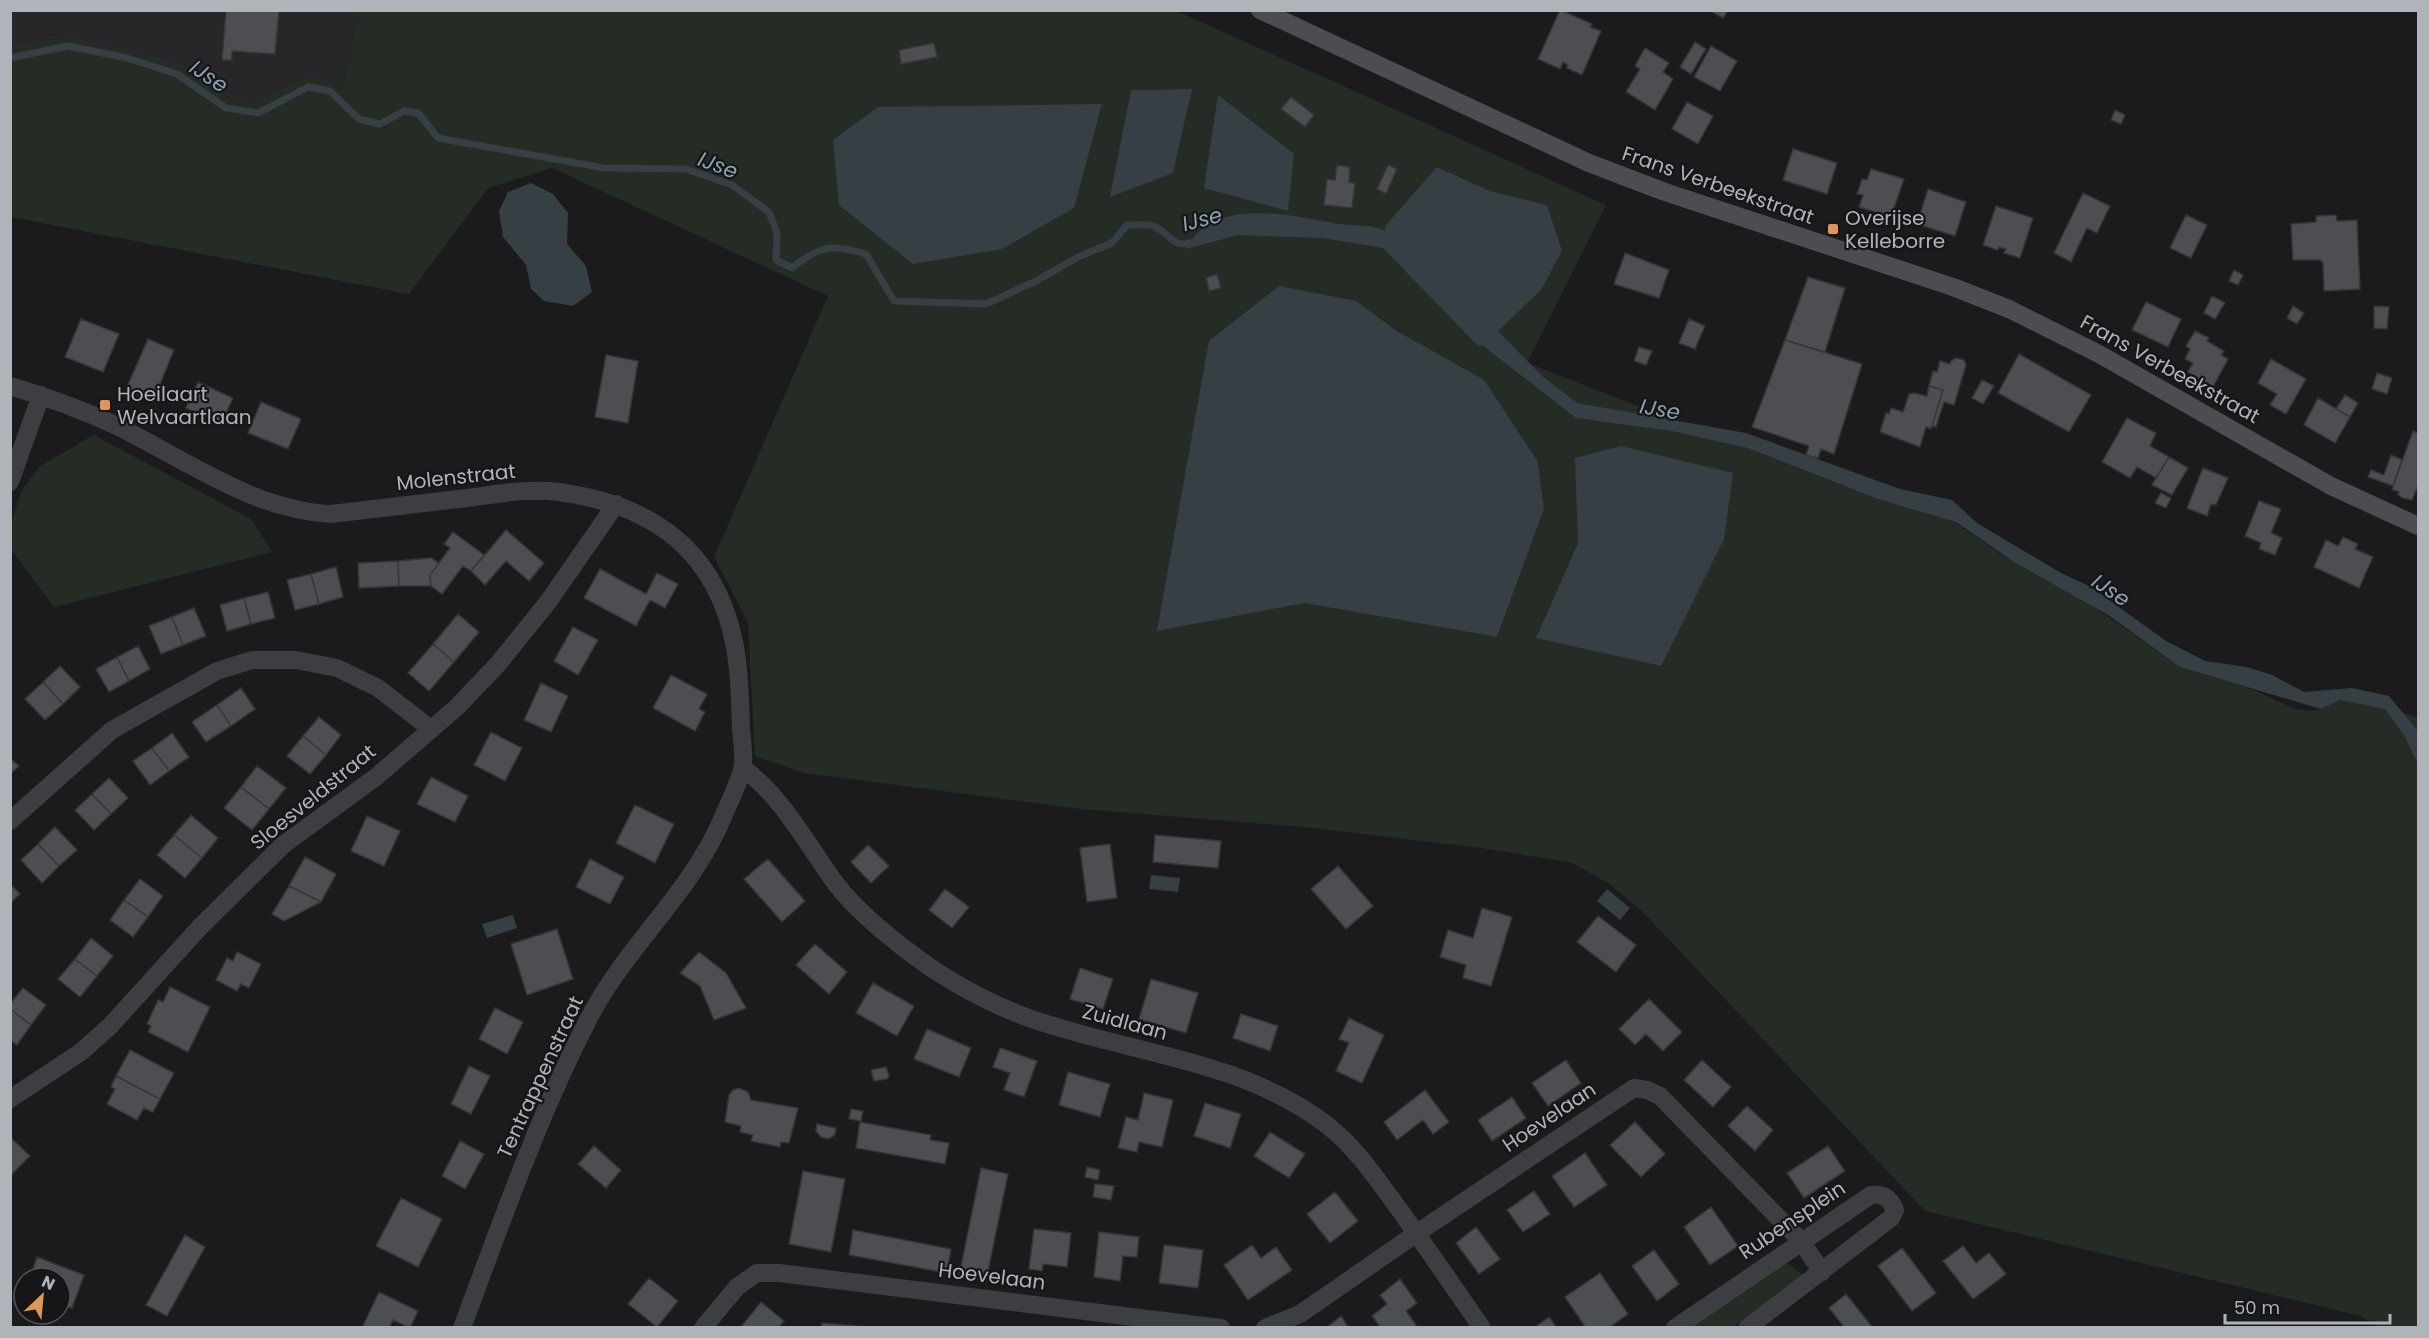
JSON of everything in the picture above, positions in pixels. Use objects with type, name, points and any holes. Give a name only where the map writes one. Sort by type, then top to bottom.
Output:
[{"type":"main road","name":"Frans Verbeekstraat","points":[[1260,10],[1589,163],[1676,196],[1953,286],[2009,309],[2099,354],[2331,486],[2418,526]]},
{"type":"street","name":"Molenstraat","points":[[10,386],[41,395],[115,425],[268,502],[309,513],[331,514],[514,492],[558,492],[616,504],[655,523],[689,549],[718,589],[731,626],[738,667],[743,768]]},
{"type":"street","points":[[10,482],[41,395]]},
{"type":"street","name":"Sloesveldstraat","points":[[10,1099],[81,1052],[111,1024],[200,927],[283,846],[376,777],[457,707],[498,664],[548,602],[616,504]]},
{"type":"street","points":[[10,821],[112,730],[217,671],[252,660],[296,660],[337,668],[378,688],[431,729]]},
{"type":"street","name":"Zuidlaan","points":[[743,768],[758,779],[779,801],[838,887],[901,945],[935,970],[1012,1012],[1047,1024],[1203,1065],[1256,1083],[1292,1101],[1325,1123],[1362,1158],[1482,1328]]},
{"type":"street","name":"Tentrappenstraat","points":[[462,1328],[529,1148],[559,1078],[591,1014],[627,957],[700,861],[722,819],[743,768]]},
{"type":"street","name":"Hoevelaan","points":[[1265,1328],[1300,1314],[1634,1088],[1647,1090],[1660,1096],[1802,1241],[1822,1272]]},
{"type":"street","name":"Rubensplein","points":[[1675,1328],[1871,1195],[1881,1194],[1892,1201],[1895,1210],[1891,1218],[1747,1328]]},
{"type":"street","name":"Hoevelaan","points":[[703,1328],[737,1287],[757,1273],[790,1274],[1221,1328]]},
{"type":"shaded area","points":[[10,11],[358,11],[342,91],[307,75],[254,104],[231,100],[184,65],[126,49],[73,38],[11,43]]},
{"type":"shaded area","points":[[358,11],[1177,11],[1606,205],[1527,363],[1878,499],[1946,516],[1999,553],[2094,607],[2180,667],[2252,689],[2295,709],[2309,711],[2321,709],[2340,700],[2373,705],[2418,717],[2418,1327],[2379,1327],[2361,1316],[1925,1211],[1642,911],[1611,885],[1573,863],[1481,848],[1304,827],[1081,809],[804,773],[755,756],[748,622],[714,557],[828,296],[552,168],[488,188],[409,294],[11,217],[10,43],[73,38],[126,49],[184,65],[231,100],[254,104],[307,75],[331,82],[342,91]],"holes":[[[1192,89],[1111,197],[1131,90]],[[1437,167],[1490,191],[1547,205],[1562,249],[1542,289],[1489,339]],[[1356,301],[1397,331],[1538,462],[1544,509],[1497,637],[1304,603]],[[1578,543],[1661,666],[1537,638]]]},
{"type":"shaded area","points":[[1192,89],[1173,173],[1110,197],[1131,90]]},
{"type":"shaded area","points":[[1218,95],[1294,154],[1288,211],[1204,188]]},
{"type":"shaded area","points":[[1102,104],[1074,208],[1002,249],[913,264],[839,205],[833,140],[878,107]]},
{"type":"shaded area","points":[[1437,167],[1490,191],[1547,205],[1562,250],[1542,289],[1498,331],[1542,376],[1577,403],[1746,433],[1900,489],[1952,500],[1977,523],[2061,573],[2091,587],[2166,641],[2205,661],[2247,667],[2272,675],[2304,692],[2352,688],[2389,696],[2418,731],[2418,764],[2404,735],[2385,709],[2340,700],[2321,709],[2180,667],[2108,615],[2014,562],[1956,522],[1878,499],[1747,448],[1672,431],[1576,418],[1482,345],[1478,346],[1383,248],[1322,238],[1238,235],[1186,249],[1198,232],[1215,221],[1234,215],[1255,213],[1369,226],[1385,231],[1385,226]]},
{"type":"shaded area","points":[[531,183],[553,194],[568,213],[567,244],[586,266],[592,292],[573,306],[544,301],[531,289],[526,265],[503,237],[499,211],[508,192]]},
{"type":"shaded area","points":[[1279,286],[1356,301],[1397,331],[1484,380],[1538,462],[1544,509],[1497,637],[1304,603],[1157,631],[1209,341]]},
{"type":"shaded area","points":[[94,435],[251,519],[272,552],[54,607],[11,549],[11,523],[22,490],[40,466]]},
{"type":"shaded area","points":[[1621,446],[1733,473],[1724,539],[1661,666],[1536,638],[1578,543],[1575,458]]},
{"type":"shaded area","points":[[1151,875],[1180,878],[1178,892],[1149,889]]},
{"type":"shaded area","points":[[1607,889],[1630,908],[1620,920],[1597,901]]},
{"type":"shaded area","points":[[513,915],[517,928],[487,938],[482,924]]},
{"type":"shaded area","points":[[1785,1261],[1803,1275],[1733,1327],[1688,1328]]},
{"type":"building","points":[[226,10],[279,10],[275,54],[232,51],[232,60],[222,60]]},
{"type":"building","points":[[1560,10],[1592,24],[1590,27],[1601,31],[1582,75],[1567,68],[1568,65],[1563,62],[1560,69],[1538,59]]},
{"type":"building","points":[[1709,10],[1728,10],[1723,18]]},
{"type":"building","points":[[1695,42],[1706,49],[1691,74],[1680,67]]},
{"type":"building","points":[[934,43],[937,57],[901,64],[899,50]]},
{"type":"building","points":[[1711,46],[1737,61],[1720,91],[1694,77]]},
{"type":"building","points":[[1645,48],[1669,63],[1663,72],[1673,79],[1655,110],[1626,92],[1640,69],[1635,66]]},
{"type":"building","points":[[1291,97],[1314,115],[1305,127],[1281,109]]},
{"type":"building","points":[[1687,102],[1713,116],[1698,144],[1672,129]]},
{"type":"building","points":[[2115,110],[2125,115],[2121,124],[2111,120]]},
{"type":"building","points":[[1793,149],[1837,163],[1827,194],[1783,180]]},
{"type":"building","points":[[1337,165],[1350,167],[1349,182],[1355,183],[1352,208],[1324,205],[1327,179],[1335,180]]},
{"type":"building","points":[[1388,165],[1397,169],[1386,194],[1377,189]]},
{"type":"building","points":[[1871,169],[1904,179],[1891,217],[1859,207],[1863,195],[1857,194],[1862,179],[1867,180]]},
{"type":"building","points":[[1928,189],[1966,202],[1955,236],[1917,224]]},
{"type":"building","points":[[2083,193],[2110,206],[2097,233],[2087,228],[2071,262],[2054,253]]},
{"type":"building","points":[[1996,206],[2033,218],[2020,258],[2004,253],[2006,249],[1999,247],[1998,250],[1983,245]]},
{"type":"building","points":[[2186,215],[2207,225],[2191,258],[2170,248]]},
{"type":"building","points":[[2336,215],[2337,221],[2357,220],[2360,289],[2324,291],[2323,263],[2320,260],[2293,260],[2291,224],[2316,222],[2316,216]]},
{"type":"building","points":[[1625,253],[1669,270],[1659,298],[1614,284]]},
{"type":"building","points":[[2234,270],[2243,275],[2238,285],[2229,281]]},
{"type":"building","points":[[1217,274],[1221,288],[1209,291],[1206,278]]},
{"type":"building","points":[[1808,277],[1845,288],[1825,352],[1785,340]]},
{"type":"building","points":[[2212,296],[2225,303],[2215,319],[2204,313]]},
{"type":"building","points":[[2146,302],[2181,319],[2168,347],[2132,330]]},
{"type":"building","points":[[2293,306],[2304,313],[2297,324],[2287,318]]},
{"type":"building","points":[[2374,306],[2389,307],[2387,329],[2374,328]]},
{"type":"building","points":[[81,319],[119,334],[103,372],[65,357]]},
{"type":"building","points":[[1689,319],[1705,326],[1695,349],[1679,343]]},
{"type":"building","points":[[2195,331],[2209,338],[2207,341],[2224,351],[2221,355],[2228,359],[2213,387],[2188,372],[2193,363],[2185,359],[2190,349],[2186,346]]},
{"type":"building","points":[[148,339],[174,350],[153,401],[126,389]]},
{"type":"building","points":[[1785,340],[1862,364],[1834,454],[1821,449],[1818,458],[1806,455],[1809,446],[1752,427]]},
{"type":"building","points":[[1639,347],[1652,351],[1646,365],[1634,361]]},
{"type":"building","points":[[2019,354],[2091,395],[2069,432],[1998,393]]},
{"type":"building","points":[[606,355],[638,361],[628,423],[595,417]]},
{"type":"building","points":[[1956,358],[1964,360],[1966,365],[1954,405],[1944,402],[1936,427],[1932,426],[1943,390],[1929,386],[1933,371],[1937,372],[1940,361],[1950,364]]},
{"type":"building","points":[[2271,359],[2306,379],[2286,414],[2270,405],[2277,394],[2258,383]]},
{"type":"building","points":[[2377,373],[2392,378],[2387,394],[2372,389]]},
{"type":"building","points":[[1982,380],[1994,386],[1983,404],[1972,398]]},
{"type":"building","points":[[198,382],[233,398],[221,424],[186,408]]},
{"type":"building","points":[[1929,386],[1943,390],[1931,429],[1926,427],[1920,447],[1880,432],[1886,413],[1889,414],[1891,408],[1903,412],[1909,394],[1927,396]]},
{"type":"building","points":[[2345,395],[2358,403],[2350,417],[2336,409]]},
{"type":"building","points":[[2318,398],[2350,417],[2335,443],[2304,425]]},
{"type":"building","points":[[261,402],[301,419],[288,449],[248,433]]},
{"type":"building","points":[[2127,418],[2156,433],[2150,446],[2169,457],[2156,478],[2137,467],[2130,478],[2102,462]]},
{"type":"building","points":[[2413,431],[2418,433],[2418,485],[2412,500],[2403,498],[2398,495],[2399,492],[2392,489]]},
{"type":"building","points":[[2391,455],[2402,460],[2393,486],[2368,477],[2371,470],[2384,475]]},
{"type":"building","points":[[2169,457],[2188,468],[2172,495],[2152,485]]},
{"type":"building","points":[[2203,468],[2228,478],[2216,505],[2211,504],[2207,516],[2187,508]]},
{"type":"building","points":[[2161,493],[2171,498],[2166,508],[2155,503]]},
{"type":"building","points":[[2259,501],[2281,509],[2271,533],[2282,538],[2275,555],[2259,549],[2261,543],[2245,536]]},
{"type":"building","points":[[506,530],[544,563],[529,581],[506,561],[485,585],[471,571]]},
{"type":"building","points":[[453,532],[484,555],[471,571],[463,566],[442,594],[431,586],[430,575],[450,548],[444,544]]},
{"type":"building","points":[[2343,537],[2358,544],[2355,549],[2373,557],[2359,588],[2314,567],[2326,540],[2338,546]]},
{"type":"building","points":[[431,558],[439,563],[430,575],[431,586],[399,586],[398,561]]},
{"type":"building","points":[[398,561],[399,586],[359,588],[358,563]]},
{"type":"building","points":[[336,567],[343,597],[319,604],[311,574]]},
{"type":"building","points":[[600,569],[646,594],[657,573],[678,584],[665,608],[650,600],[636,626],[584,598]]},
{"type":"building","points":[[311,574],[319,604],[295,610],[287,580]]},
{"type":"building","points":[[268,592],[275,618],[251,624],[244,598]]},
{"type":"building","points":[[244,598],[251,624],[227,631],[220,605]]},
{"type":"building","points":[[194,608],[206,636],[183,645],[172,617]]},
{"type":"building","points":[[458,614],[479,632],[454,662],[433,644]]},
{"type":"building","points":[[172,617],[183,645],[161,654],[149,626]]},
{"type":"building","points":[[573,627],[598,640],[578,675],[554,661]]},
{"type":"building","points":[[433,644],[454,662],[429,691],[408,673]]},
{"type":"building","points":[[138,646],[150,669],[129,681],[117,657]]},
{"type":"building","points":[[117,657],[129,681],[109,692],[96,669]]},
{"type":"building","points":[[60,666],[80,687],[63,704],[43,682]]},
{"type":"building","points":[[671,675],[707,694],[699,709],[705,712],[695,731],[653,708]]},
{"type":"building","points":[[43,682],[63,704],[45,720],[25,699]]},
{"type":"building","points":[[541,683],[568,696],[551,732],[524,720]]},
{"type":"building","points":[[241,688],[255,709],[231,726],[217,705]]},
{"type":"building","points":[[217,705],[231,726],[206,742],[192,722]]},
{"type":"building","points":[[319,717],[341,735],[326,755],[303,736]]},
{"type":"building","points":[[491,732],[522,748],[505,781],[474,765]]},
{"type":"building","points":[[172,733],[189,757],[169,771],[152,748]]},
{"type":"building","points":[[303,736],[326,755],[310,774],[287,756]]},
{"type":"building","points":[[152,748],[169,771],[150,785],[133,761]]},
{"type":"building","points":[[10,758],[19,766],[10,774]]},
{"type":"building","points":[[257,766],[286,788],[269,809],[241,787]]},
{"type":"building","points":[[431,777],[468,796],[455,822],[417,804]]},
{"type":"building","points":[[109,778],[128,798],[111,814],[92,794]]},
{"type":"building","points":[[241,787],[269,809],[252,830],[224,808]]},
{"type":"building","points":[[92,794],[111,814],[94,830],[75,810]]},
{"type":"building","points":[[635,805],[674,824],[655,863],[616,843]]},
{"type":"building","points":[[191,815],[218,838],[202,858],[174,835]]},
{"type":"building","points":[[367,816],[400,831],[384,866],[351,851]]},
{"type":"building","points":[[55,827],[77,850],[59,866],[38,844]]},
{"type":"building","points":[[174,835],[202,858],[185,878],[157,855]]},
{"type":"building","points":[[1155,835],[1221,841],[1218,868],[1153,862]]},
{"type":"building","points":[[38,844],[59,866],[42,883],[21,860]]},
{"type":"building","points":[[1110,844],[1117,898],[1087,902],[1080,848]]},
{"type":"building","points":[[868,845],[889,866],[871,883],[851,862]]},
{"type":"building","points":[[305,857],[336,874],[321,902],[289,886]]},
{"type":"building","points":[[590,859],[624,877],[610,904],[576,887]]},
{"type":"building","points":[[768,859],[805,901],[782,922],[744,879]]},
{"type":"building","points":[[1338,866],[1373,906],[1346,929],[1311,889]]},
{"type":"building","points":[[140,879],[163,896],[148,917],[124,900]]},
{"type":"building","points":[[10,884],[20,894],[10,903]]},
{"type":"building","points":[[289,886],[321,902],[284,921],[272,914]]},
{"type":"building","points":[[945,889],[969,907],[952,928],[929,910]]},
{"type":"building","points":[[124,900],[148,917],[133,937],[110,920]]},
{"type":"building","points":[[1482,908],[1512,917],[1491,986],[1463,978],[1466,965],[1440,957],[1448,930],[1473,938]]},
{"type":"building","points":[[1598,916],[1636,945],[1616,972],[1577,942]]},
{"type":"building","points":[[557,929],[573,979],[527,995],[511,944]]},
{"type":"building","points":[[91,938],[113,956],[97,976],[75,959]]},
{"type":"building","points":[[815,944],[847,972],[829,994],[796,965]]},
{"type":"building","points":[[237,952],[261,964],[249,988],[241,984],[237,991],[216,980],[227,958],[233,961]]},
{"type":"building","points":[[699,952],[726,973],[746,1008],[714,1020],[700,986],[680,973]]},
{"type":"building","points":[[75,959],[97,976],[80,997],[58,979]]},
{"type":"building","points":[[1080,968],[1113,979],[1103,1009],[1070,999]]},
{"type":"building","points":[[1151,979],[1198,993],[1186,1033],[1139,1019]]},
{"type":"building","points":[[873,983],[914,1006],[897,1036],[856,1013]]},
{"type":"building","points":[[170,987],[210,1007],[188,1052],[148,1032],[151,1026],[147,1024],[158,1000],[163,1002]]},
{"type":"building","points":[[23,988],[46,1005],[31,1025],[10,1009],[10,1004]]},
{"type":"building","points":[[1649,999],[1682,1032],[1663,1051],[1646,1034],[1635,1045],[1619,1029]]},
{"type":"building","points":[[495,1008],[523,1022],[507,1054],[479,1039]]},
{"type":"building","points":[[10,1009],[31,1025],[17,1045],[10,1040]]},
{"type":"building","points":[[1241,1014],[1278,1026],[1270,1051],[1233,1038]]},
{"type":"building","points":[[1349,1018],[1384,1035],[1362,1083],[1336,1071],[1349,1043],[1339,1039]]},
{"type":"building","points":[[927,1029],[971,1048],[959,1077],[914,1059]]},
{"type":"building","points":[[1000,1048],[1037,1061],[1024,1097],[1004,1090],[1010,1073],[993,1067]]},
{"type":"building","points":[[130,1050],[174,1073],[160,1099],[116,1076]]},
{"type":"building","points":[[1566,1060],[1581,1083],[1548,1106],[1532,1083]]},
{"type":"building","points":[[1702,1060],[1731,1087],[1713,1107],[1684,1080]]},
{"type":"building","points":[[469,1066],[490,1076],[471,1114],[451,1104]]},
{"type":"building","points":[[886,1067],[889,1076],[887,1079],[874,1081],[871,1070]]},
{"type":"building","points":[[1068,1072],[1110,1084],[1100,1117],[1059,1105]]},
{"type":"building","points":[[116,1076],[160,1099],[153,1112],[144,1108],[137,1120],[107,1104],[115,1089],[111,1087]]},
{"type":"building","points":[[739,1088],[748,1092],[751,1100],[798,1108],[789,1143],[781,1142],[780,1147],[751,1141],[753,1135],[740,1132],[741,1126],[725,1122],[729,1095],[733,1090]]},
{"type":"building","points":[[1425,1090],[1449,1122],[1433,1134],[1423,1120],[1397,1140],[1384,1122]]},
{"type":"building","points":[[1144,1093],[1173,1100],[1162,1147],[1139,1142],[1137,1152],[1118,1148],[1126,1117],[1138,1120]]},
{"type":"building","points":[[1512,1097],[1526,1118],[1492,1141],[1478,1120]]},
{"type":"building","points":[[1205,1103],[1241,1114],[1230,1148],[1194,1136]]},
{"type":"building","points":[[1747,1106],[1773,1130],[1755,1151],[1728,1126]]},
{"type":"building","points":[[851,1109],[863,1111],[861,1121],[849,1119]]},
{"type":"building","points":[[860,1122],[931,1135],[930,1140],[949,1143],[945,1164],[856,1148]]},
{"type":"building","points":[[1635,1122],[1665,1154],[1641,1177],[1610,1145]]},
{"type":"building","points":[[817,1124],[836,1128],[835,1135],[828,1139],[821,1137],[816,1131]]},
{"type":"building","points":[[1270,1132],[1305,1154],[1289,1178],[1254,1156]]},
{"type":"building","points":[[10,1137],[30,1156],[10,1176]]},
{"type":"building","points":[[460,1141],[484,1154],[465,1189],[442,1176]]},
{"type":"building","points":[[594,1146],[621,1170],[606,1188],[578,1164]]},
{"type":"building","points":[[1828,1146],[1845,1171],[1804,1198],[1787,1173]]},
{"type":"building","points":[[1585,1153],[1607,1185],[1574,1207],[1552,1176]]},
{"type":"building","points":[[1087,1167],[1100,1170],[1098,1180],[1085,1177]]},
{"type":"building","points":[[981,1168],[1008,1174],[986,1281],[959,1276]]},
{"type":"building","points":[[803,1171],[845,1179],[831,1252],[789,1244]]},
{"type":"building","points":[[1095,1184],[1114,1186],[1111,1200],[1093,1197]]},
{"type":"building","points":[[1534,1191],[1550,1214],[1523,1232],[1507,1210]]},
{"type":"building","points":[[1335,1192],[1358,1221],[1330,1243],[1307,1214]]},
{"type":"building","points":[[401,1198],[442,1219],[418,1267],[376,1246]]},
{"type":"building","points":[[1711,1207],[1738,1246],[1710,1265],[1684,1227]]},
{"type":"building","points":[[1476,1227],[1500,1259],[1479,1274],[1456,1243]]},
{"type":"building","points":[[1034,1229],[1071,1233],[1067,1267],[1043,1264],[1042,1271],[1029,1269]]},
{"type":"building","points":[[853,1230],[951,1249],[947,1273],[849,1255]]},
{"type":"building","points":[[1099,1232],[1139,1237],[1137,1257],[1123,1256],[1120,1281],[1094,1277]]},
{"type":"building","points":[[185,1235],[205,1247],[167,1316],[146,1305]]},
{"type":"building","points":[[1164,1245],[1203,1250],[1198,1288],[1159,1283]]},
{"type":"building","points":[[1252,1245],[1261,1258],[1276,1247],[1292,1270],[1248,1300],[1224,1265]]},
{"type":"building","points":[[1963,1246],[1976,1263],[1989,1253],[2006,1274],[1973,1299],[1943,1261]]},
{"type":"building","points":[[1902,1248],[1936,1293],[1912,1311],[1878,1266]]},
{"type":"building","points":[[1654,1250],[1679,1284],[1657,1301],[1632,1266]]},
{"type":"building","points":[[37,1257],[60,1266],[34,1266]]},
{"type":"building","points":[[72,1270],[84,1275],[72,1308]]},
{"type":"building","points":[[1600,1273],[1628,1314],[1608,1328],[1586,1328],[1565,1297]]},
{"type":"building","points":[[649,1278],[678,1301],[657,1327],[628,1304]]},
{"type":"building","points":[[1400,1279],[1417,1303],[1406,1311],[1416,1325],[1413,1328],[1381,1328],[1372,1316],[1387,1304],[1380,1295]]},
{"type":"building","points":[[379,1292],[418,1311],[410,1328],[393,1320],[389,1328],[362,1328]]},
{"type":"building","points":[[1846,1294],[1873,1328],[1845,1328],[1829,1308]]},
{"type":"building","points":[[761,1302],[784,1321],[778,1328],[740,1328]]},
{"type":"building","points":[[1341,1316],[1349,1328],[1326,1328]]},
{"type":"building","points":[[1549,1317],[1557,1328],[1534,1328]]},
{"type":"building","points":[[822,1323],[867,1327],[867,1328],[821,1328]]},
{"type":"waterway","name":"IJse","points":[[10,58],[68,46],[127,58],[177,74],[226,108],[258,113],[308,87],[330,91],[359,119],[380,124],[404,111],[418,113],[438,138],[604,168],[686,169],[732,185],[769,212],[777,233],[776,260],[792,268],[810,255],[826,249],[844,249],[866,254],[894,301],[986,304],[1036,281],[1078,257],[1112,243],[1127,225],[1153,226],[1181,244],[1197,241]]},
{"type":"place","name":"Overijse Kelleborre","points":[[1833,229]]},
{"type":"place","name":"Hoeilaart Welvaartlaan","points":[[105,405]]}]
